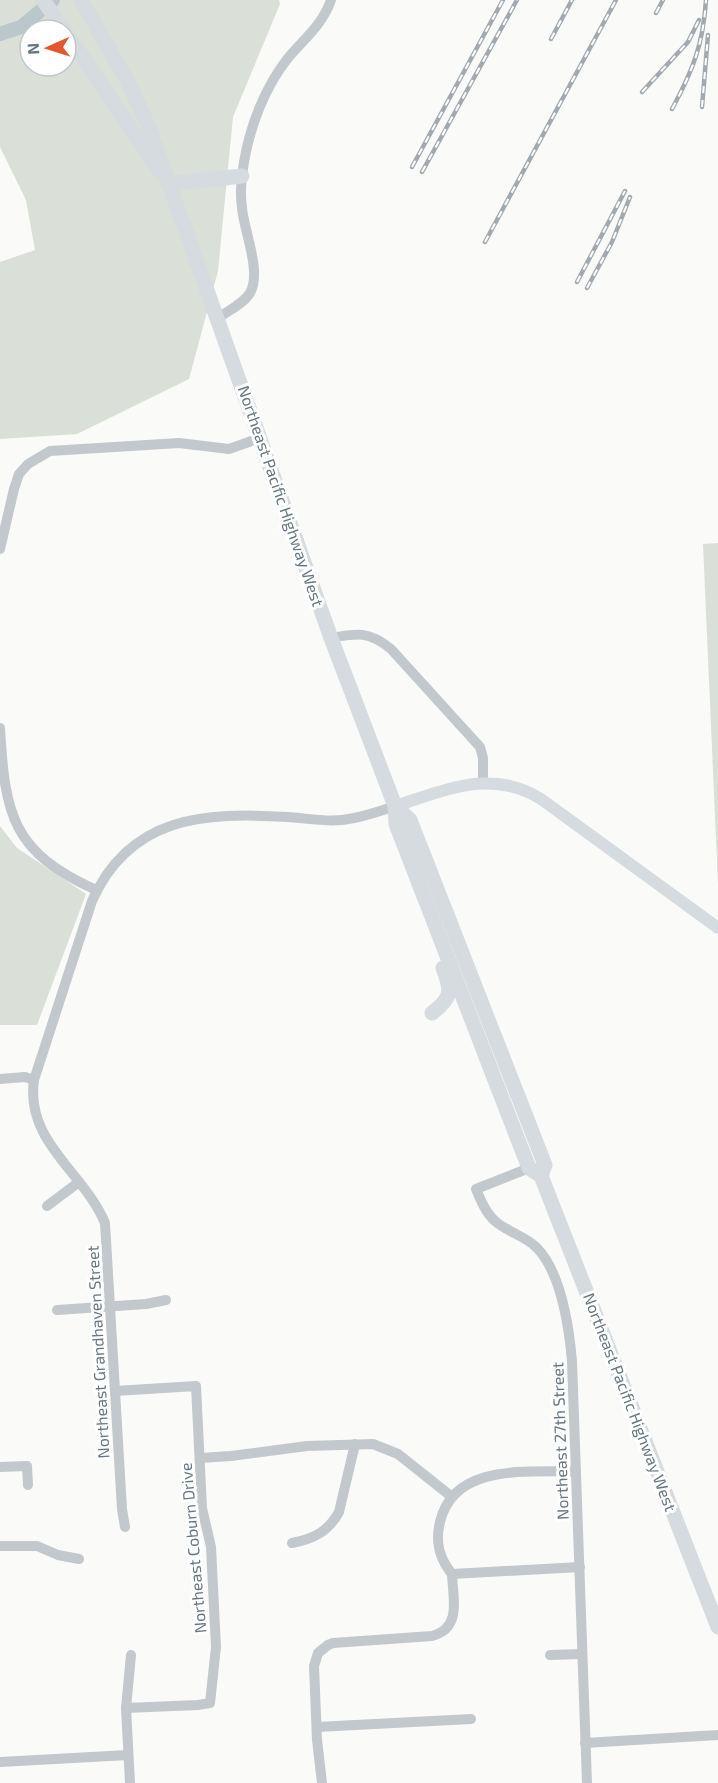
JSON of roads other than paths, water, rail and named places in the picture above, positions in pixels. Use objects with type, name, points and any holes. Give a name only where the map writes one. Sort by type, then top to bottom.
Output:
[{"type":"highway","points":[[43,0],[56,18]]},
{"type":"highway","points":[[81,0],[128,82],[148,125],[168,184]]},
{"type":"highway","points":[[78,51],[168,184]]},
{"type":"highway","points":[[168,184],[242,176]]},
{"type":"highway","name":"Northeast Pacific Highway West","points":[[168,184],[331,638],[395,807],[396,824],[464,996],[468,1013],[535,1172],[718,1627]]},
{"type":"highway","name":"Northeast Pacific Highway West","points":[[395,807],[410,820],[545,1165],[535,1172]]},
{"type":"highway","points":[[427,902],[431,936],[450,990],[443,1005],[432,1013]]},
{"type":"highway","points":[[434,919],[445,931],[469,991],[475,1000],[481,1002]]},
{"type":"highway","points":[[468,1013],[481,1021],[491,1048],[505,1063]]},
{"type":"main road","points":[[395,807],[447,789],[483,783],[513,785],[528,791],[718,928]]},
{"type":"street","points":[[218,318],[245,299],[253,285],[254,268],[242,207],[242,176],[248,141],[274,80],[287,60],[319,24],[331,0]]},
{"type":"street","points":[[0,549],[3,520],[20,474],[28,464],[50,451],[179,443],[229,449],[260,438]]},
{"type":"street","points":[[331,638],[367,635],[391,649],[480,747],[483,758],[483,783]]},
{"type":"street","points":[[0,728],[1,770],[7,798],[12,816],[24,838],[44,860],[65,875],[96,890]]},
{"type":"street","name":"Northeast Grandhaven Street","points":[[125,1527],[122,1509],[105,1223],[97,1206],[40,1127],[34,1111],[32,1092],[96,890],[115,862],[126,851],[150,834],[165,827],[193,820],[262,815],[333,820],[353,818],[395,807]]},
{"type":"street","points":[[0,1079],[25,1077],[34,1080]]},
{"type":"street","name":"Northeast 27th Street","points":[[535,1172],[476,1190],[484,1208],[494,1220],[537,1247],[552,1272],[566,1317],[570,1341],[576,1471],[587,1783]]},
{"type":"street","points":[[47,1206],[79,1182]]},
{"type":"street","points":[[57,1310],[146,1304],[166,1300]]},
{"type":"street","name":"Northeast Coburn Drive","points":[[115,1390],[196,1386],[202,1508],[211,1547],[216,1647],[210,1703],[126,1708]]},
{"type":"street","points":[[292,1543],[315,1537],[335,1520],[356,1444]]},
{"type":"street","points":[[200,1458],[307,1446],[373,1444],[399,1454],[452,1497]]},
{"type":"street","points":[[0,1467],[27,1466],[28,1485]]},
{"type":"street","points":[[321,1783],[314,1666],[321,1649],[333,1643],[432,1636],[445,1631],[450,1626],[453,1615],[452,1575],[444,1564],[437,1534],[442,1515],[452,1497],[466,1484],[494,1474],[576,1471]]},
{"type":"street","points":[[0,1546],[37,1546],[58,1555],[80,1559]]},
{"type":"street","points":[[452,1575],[580,1567]]},
{"type":"street","points":[[549,1655],[582,1654]]},
{"type":"street","points":[[130,1783],[126,1708],[131,1655]]},
{"type":"street","points":[[316,1727],[471,1719]]},
{"type":"street","points":[[585,1743],[718,1735]]},
{"type":"street","points":[[0,1762],[128,1755]]},
{"type":"waterway","points":[[0,34],[21,27],[53,0]]},
{"type":"railway","points":[[412,167],[503,0]]},
{"type":"railway","points":[[422,172],[517,0]]},
{"type":"railway","points":[[551,39],[572,0]]},
{"type":"railway","points":[[485,242],[616,0]]},
{"type":"railway","points":[[656,13],[663,0]]},
{"type":"railway","points":[[672,109],[696,57],[706,0]]},
{"type":"railway","points":[[642,92],[688,42],[699,20]]},
{"type":"railway","points":[[702,107],[708,35]]},
{"type":"railway","points":[[577,282],[625,191]]},
{"type":"railway","points":[[587,288],[612,242],[630,197]]}]
